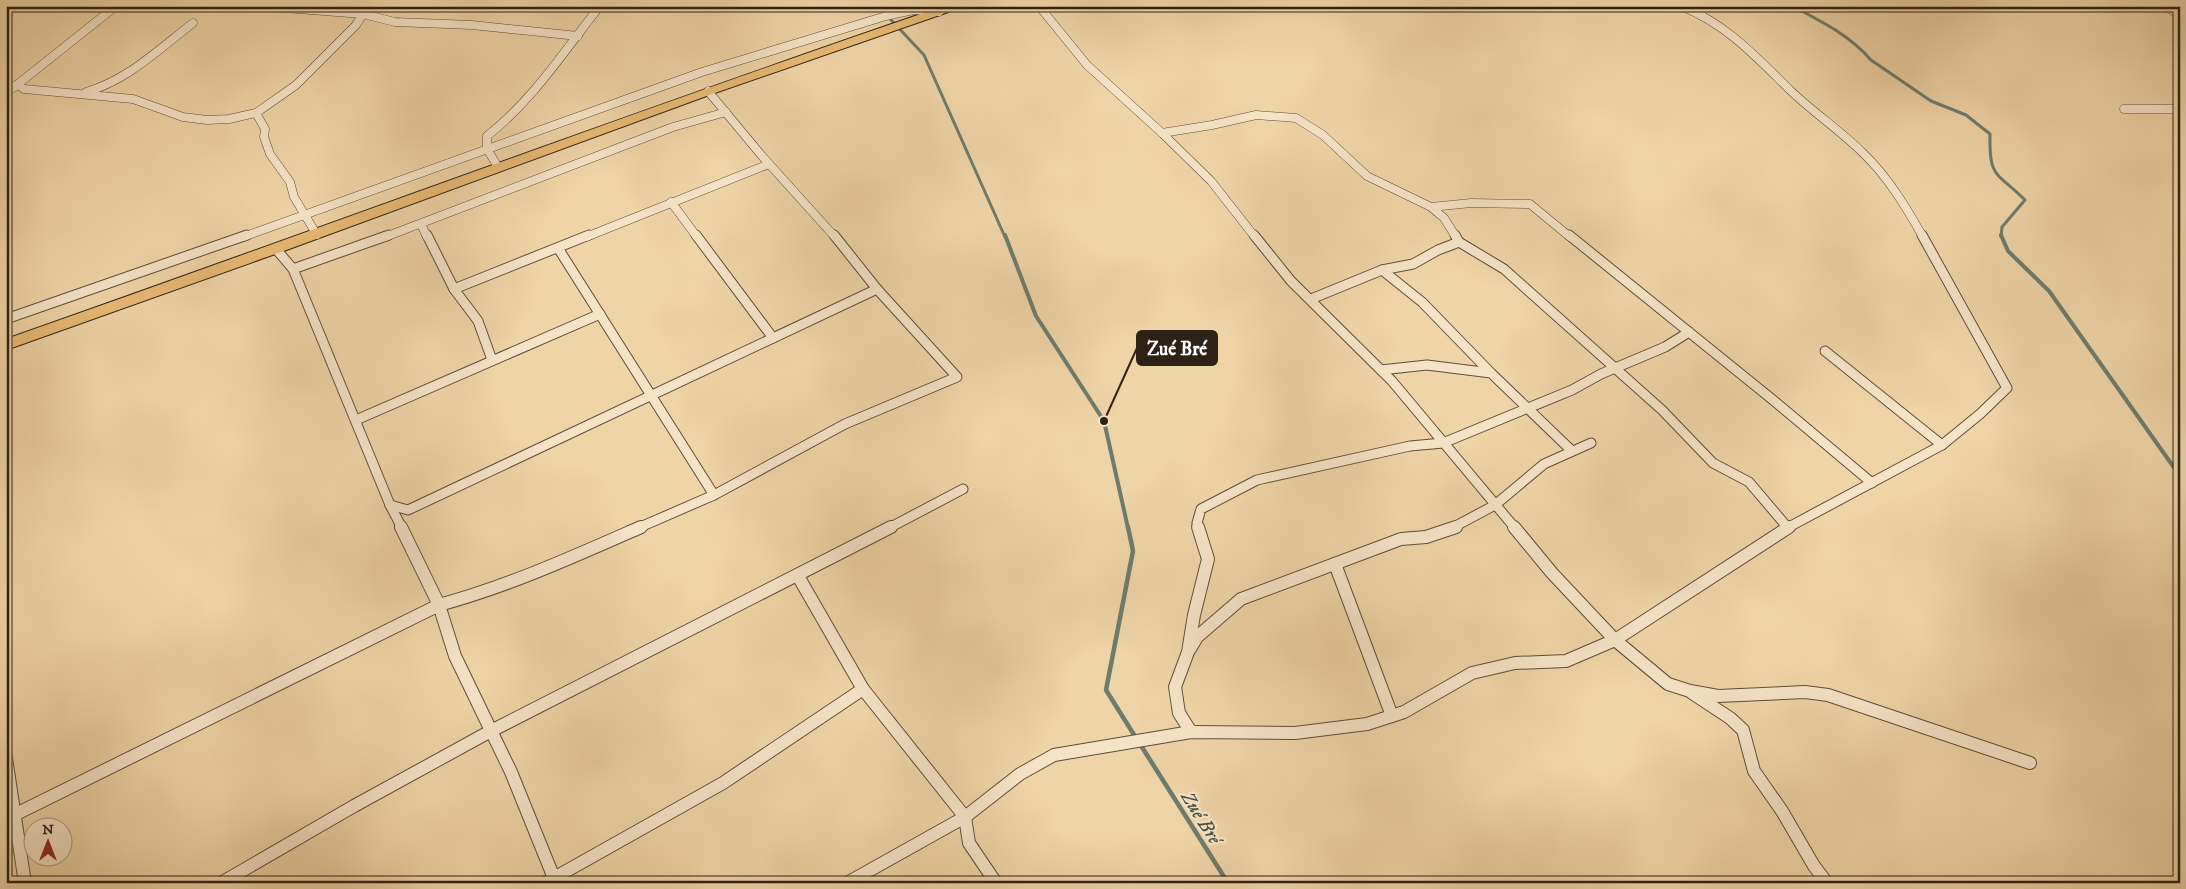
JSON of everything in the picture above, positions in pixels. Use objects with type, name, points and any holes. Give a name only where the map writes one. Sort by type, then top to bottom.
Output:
[{"type":"main road","points":[[6,345],[317,235],[708,91],[956,6]]},
{"type":"street","points":[[6,94],[116,6]]},
{"type":"street","points":[[259,6],[363,14],[395,22],[472,25],[578,36]]},
{"type":"street","points":[[498,167],[487,149],[487,136],[508,122],[600,6]]},
{"type":"street","points":[[1039,6],[1086,65],[1162,132],[1211,181],[1290,281],[1311,299],[1338,329],[1381,370],[1422,415],[1443,443],[1552,573],[1615,640],[1668,684],[1690,691],[1718,696],[1805,692],[1828,695],[2030,763]]},
{"type":"street","points":[[847,883],[965,817],[1020,774],[1054,755],[1191,732],[1295,733],[1367,724],[1392,716],[1421,703],[1472,672],[1515,663],[1566,661],[1615,640],[1788,528],[1942,446],[2007,388],[1910,213],[1883,175],[1856,146],[1793,93],[1745,45],[1708,18],[1694,10],[1681,6]]},
{"type":"street","points":[[2163,6],[2180,14]]},
{"type":"street","points":[[6,319],[305,215],[702,72],[886,16],[913,10],[939,12]]},
{"type":"street","points":[[6,87],[18,85],[24,89],[133,99],[183,117],[229,119],[256,113],[296,86],[356,25],[363,14]]},
{"type":"street","points":[[70,93],[98,89],[116,79],[140,65],[193,24]]},
{"type":"street","points":[[10,817],[439,605],[470,597],[527,576],[714,495],[845,424],[956,377],[877,289],[820,218],[769,164],[708,91]]},
{"type":"street","points":[[2124,109],[2180,109]]},
{"type":"street","points":[[293,269],[421,224],[665,130],[726,112]]},
{"type":"street","points":[[256,113],[265,129],[264,138],[270,154],[290,182],[294,196],[317,235]]},
{"type":"street","points":[[1162,132],[1212,125],[1256,115],[1296,118],[1323,135],[1367,176],[1431,207],[1444,218],[1459,242],[1504,270],[1662,410],[1713,463],[1749,482],[1788,528]]},
{"type":"street","points":[[454,289],[769,164]]},
{"type":"street","points":[[671,202],[773,338]]},
{"type":"street","points":[[1431,207],[1471,203],[1530,204],[1872,483]]},
{"type":"street","points":[[421,224],[454,289],[478,321],[492,360]]},
{"type":"street","points":[[1311,299],[1382,270],[1413,264],[1438,250],[1459,242]]},
{"type":"street","points":[[558,248],[714,495]]},
{"type":"street","points":[[276,249],[293,269],[390,504],[439,605],[455,656],[511,772],[552,881],[723,783],[863,689]]},
{"type":"street","points":[[1382,270],[1422,302],[1572,451]]},
{"type":"street","points":[[390,504],[408,510],[877,289]]},
{"type":"street","points":[[356,420],[600,314]]},
{"type":"street","points":[[1188,652],[1194,615],[1208,559],[1197,523],[1201,509],[1256,480],[1410,446],[1443,443],[1572,390],[1601,374],[1665,347],[1689,332]]},
{"type":"street","points":[[1825,352],[1942,446]]},
{"type":"street","points":[[1381,370],[1427,365],[1491,372]]},
{"type":"street","points":[[1191,732],[1179,713],[1175,687],[1188,652],[1197,637],[1240,599],[1401,539],[1426,537],[1460,526],[1495,505],[1544,464],[1591,443]]},
{"type":"street","points":[[220,883],[320,824],[490,731],[798,576],[963,489]]},
{"type":"street","points":[[1335,564],[1392,716]]},
{"type":"street","points":[[798,576],[863,689],[965,817],[969,843],[996,883]]},
{"type":"street","points":[[1690,691],[1730,718],[1743,730],[1754,771],[1782,811],[1814,866],[1827,883]]},
{"type":"street","points":[[6,758],[10,817],[25,883]]},
{"type":"waterway","name":"Zué Bré","points":[[878,6],[924,55],[1005,237]]},
{"type":"waterway","points":[[1792,6],[1844,36],[1871,60],[1931,101],[1966,115],[1990,134],[1991,159],[1996,173],[2025,200],[2002,227],[2001,235]]},
{"type":"waterway","name":"Zué Bré","points":[[1005,235],[1036,316],[1104,421],[1128,528]]},
{"type":"waterway","points":[[2001,235],[2008,251],[2049,291],[2180,476]]},
{"type":"waterway","name":"Zué Bré","points":[[1128,527],[1133,551],[1106,690],[1136,738]]},
{"type":"waterway","name":"Zué Bré","points":[[1140,744],[1228,883]]},
{"type":"place","name":"Zué Bré","points":[[1104,421]]}]
